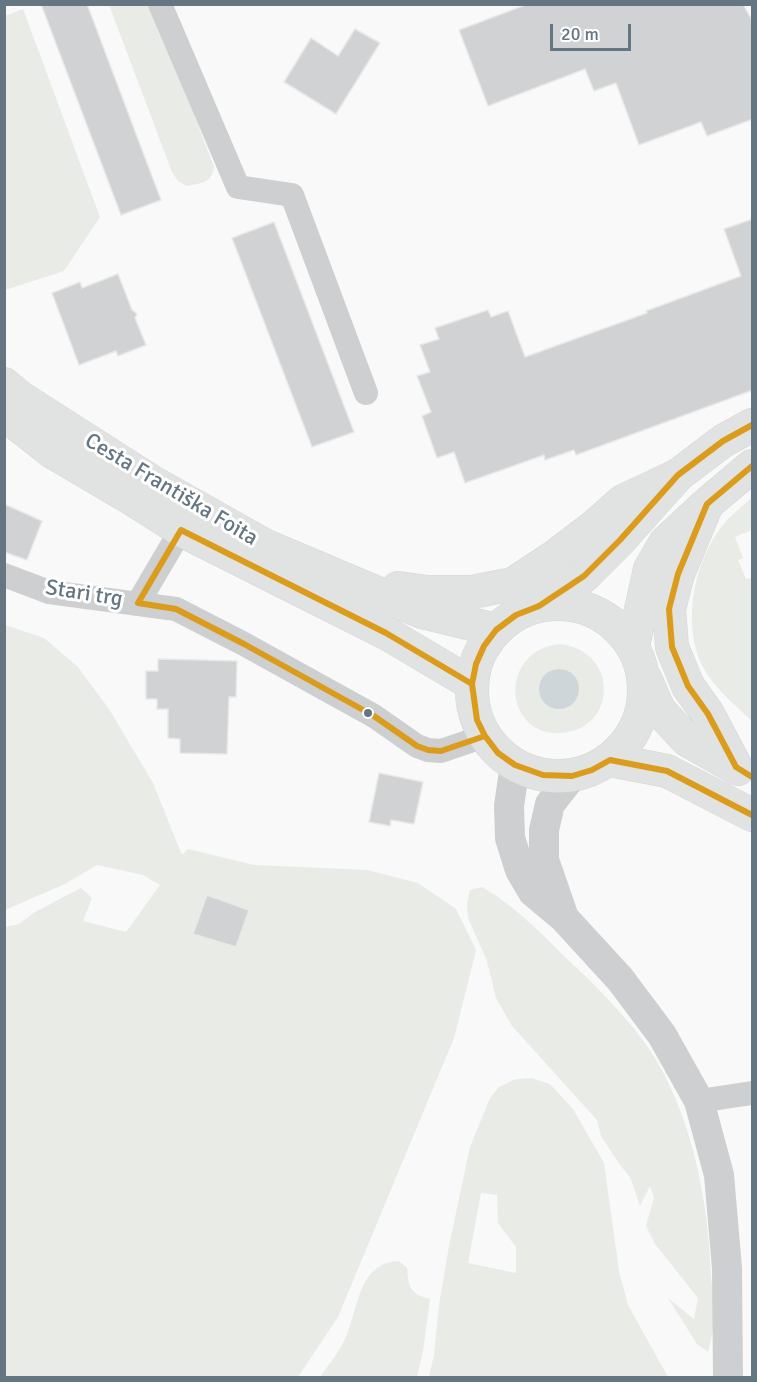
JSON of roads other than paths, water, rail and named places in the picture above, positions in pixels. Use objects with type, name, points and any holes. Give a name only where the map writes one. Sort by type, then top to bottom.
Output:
[{"type":"main road","name":"Cesta Františka Foita","points":[[4,384],[21,398],[154,483],[266,546],[422,612],[496,630]]},
{"type":"main road","name":"Cesta Františka Foita","points":[[4,414],[51,451],[181,530],[386,633],[472,684]]},
{"type":"main road","points":[[753,425],[723,441],[678,475],[620,540],[584,576],[539,606],[516,615],[496,630],[484,646],[476,664],[472,684],[477,720],[485,736],[498,753],[515,765],[543,775],[572,776],[592,770],[610,760],[624,746],[635,730],[643,711],[645,691],[638,659],[650,570],[665,543],[753,466]]},
{"type":"main road","name":"Cesta Františka Foita","points":[[346,579],[428,592],[472,592],[513,584],[554,557],[623,501],[678,475]]},
{"type":"main road","points":[[707,504],[678,574],[669,609],[672,647],[688,686],[744,772]]},
{"type":"main road","points":[[539,606],[566,604],[592,611],[615,625],[638,659],[659,710],[687,740],[744,772]]},
{"type":"main road","points":[[610,760],[667,771],[753,815]]},
{"type":"street","points":[[160,4],[238,188],[292,195],[366,393]]},
{"type":"street","points":[[138,603],[181,530]]},
{"type":"street","name":"Stari trg","points":[[4,574],[49,592],[176,609],[374,716],[417,746],[428,750],[441,751],[485,736]]},
{"type":"street","points":[[515,765],[509,806],[510,838],[519,870],[532,892],[564,918],[620,979],[662,1035],[699,1101],[719,1175],[727,1268],[728,1377]]},
{"type":"street","points":[[564,918],[544,860],[544,830],[550,804],[572,776]]},
{"type":"street","points":[[699,1101],[753,1093]]}]
